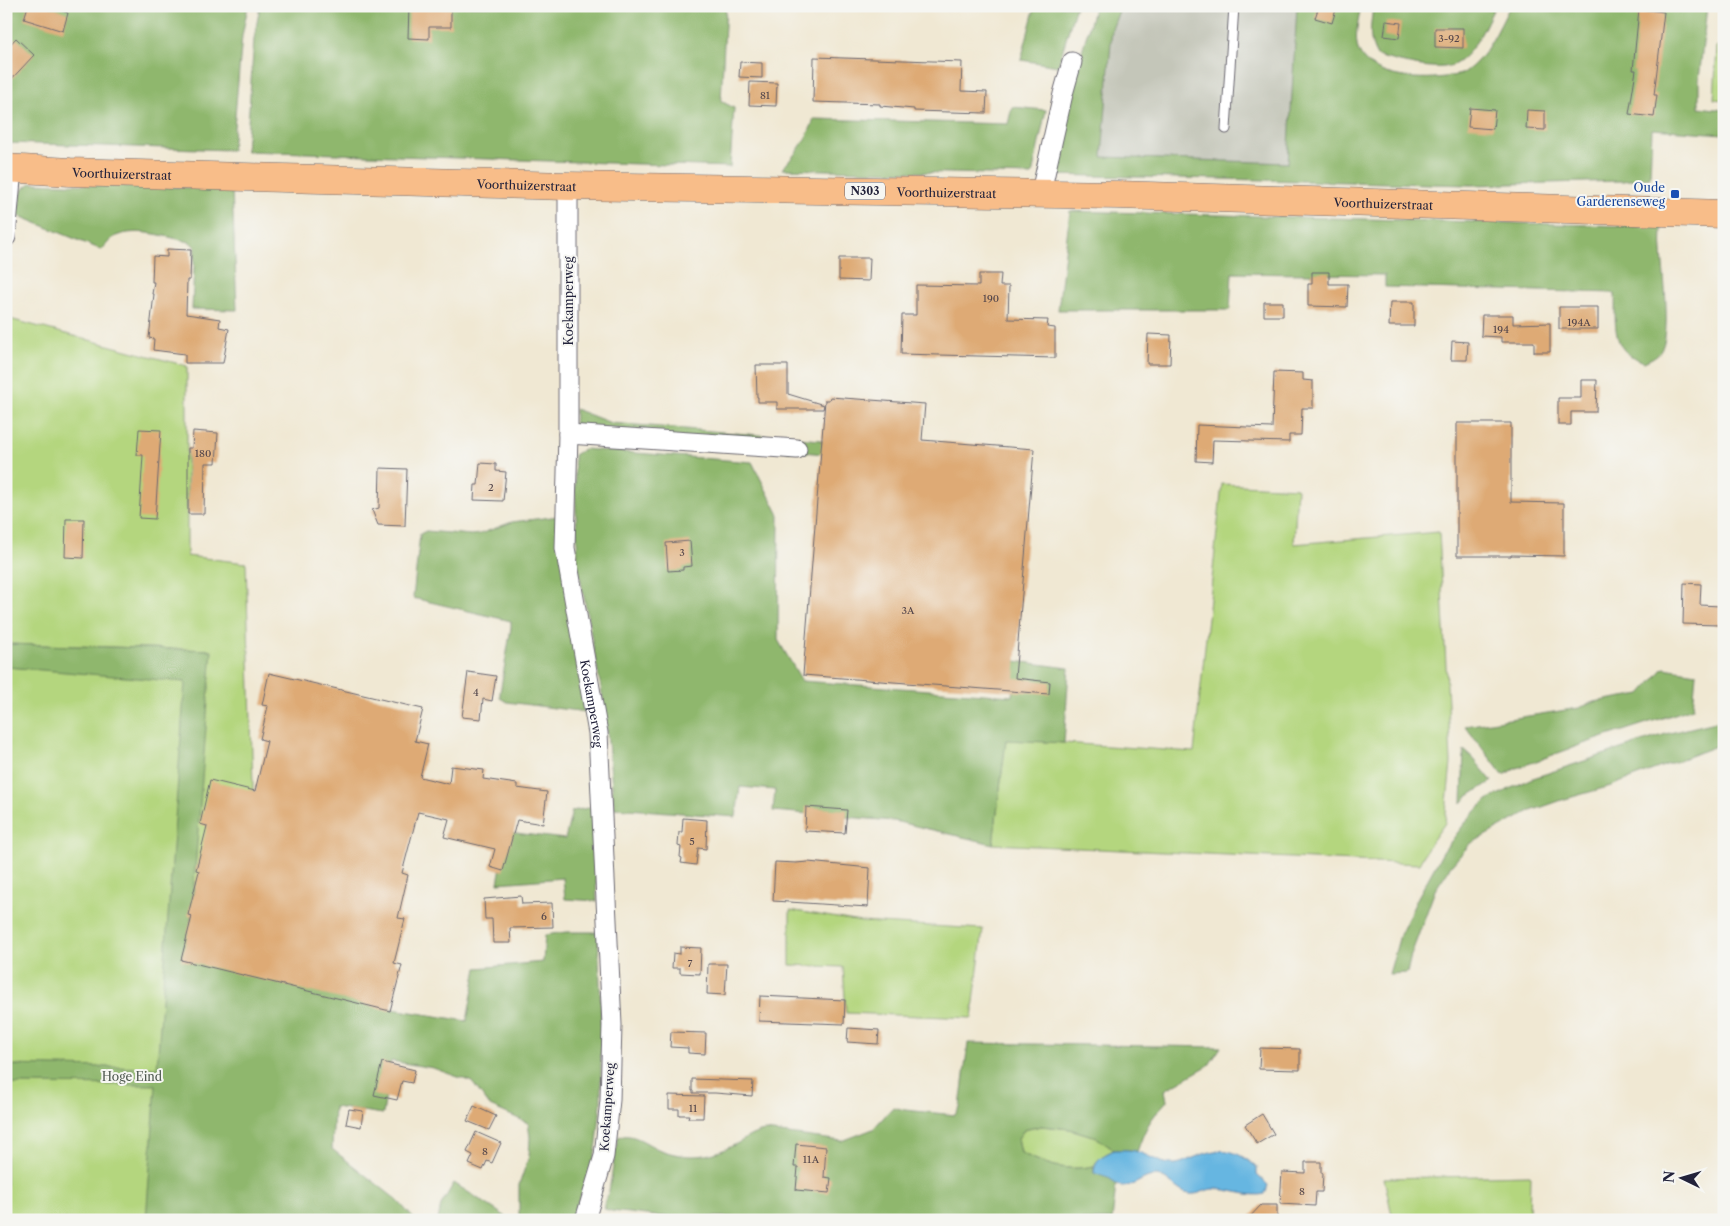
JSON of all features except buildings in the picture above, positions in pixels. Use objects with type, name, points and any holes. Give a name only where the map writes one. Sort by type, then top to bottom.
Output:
[{"type":"main road","name":"Voorthuizerstraat","points":[[9,168],[70,172],[568,186],[1042,194],[1724,214]]},
{"type":"street","points":[[1042,194],[1042,183],[1072,62]]},
{"type":"street","name":"Voorthuizerstraat","points":[[6,237],[9,168]]},
{"type":"street","name":"Koekamperweg","points":[[568,186],[568,434],[565,548],[598,733],[612,1025],[610,1100],[604,1156],[586,1220]]},
{"type":"street","points":[[568,434],[796,449]]},
{"type":"lane","points":[[1226,129],[1234,6]]},
{"type":"shaded area","points":[[1121,6],[1297,6],[1288,163],[1102,157],[1112,29]]},
{"type":"green space","points":[[6,6],[248,6],[242,36],[232,150],[6,143]]},
{"type":"green space","points":[[260,6],[726,6],[721,101],[734,108],[730,167],[246,151],[254,39]]},
{"type":"green space","points":[[1035,6],[1076,6],[1058,66],[1021,60]]},
{"type":"green space","points":[[1095,6],[1121,6],[1112,29],[1102,157],[1288,163],[1297,6],[1361,6],[1356,41],[1359,52],[1366,61],[1375,68],[1400,76],[1440,78],[1465,72],[1480,59],[1510,6],[1707,6],[1699,80],[1699,107],[1724,110],[1724,134],[1652,129],[1650,177],[1623,181],[1472,185],[1051,175],[1067,103]]},
{"type":"green space","points":[[1373,6],[1495,6],[1478,39],[1467,55],[1453,65],[1426,67],[1377,56],[1371,38]]},
{"type":"green space","points":[[1717,46],[1724,46],[1724,100],[1714,99]]},
{"type":"green space","points":[[1012,107],[1046,110],[1032,175],[782,169],[801,146],[814,119],[1008,124]]},
{"type":"green space","points":[[31,183],[232,189],[237,310],[192,309],[195,247],[190,242],[134,232],[116,236],[102,250],[17,215],[22,190]]},
{"type":"green space","points":[[1070,211],[1662,227],[1666,314],[1665,339],[1659,353],[1644,362],[1626,352],[1620,344],[1616,330],[1615,293],[1385,287],[1385,275],[1232,273],[1230,310],[1058,310]]},
{"type":"green space","name":"Hoge Eind","points":[[6,318],[187,366],[187,556],[246,563],[259,977],[306,1220],[6,1220],[6,652],[185,682],[212,650],[6,644]]},
{"type":"green space","points":[[575,409],[611,423],[821,440],[825,454],[574,432]]},
{"type":"green space","points":[[584,449],[752,462],[779,515],[778,640],[802,681],[1012,696],[1015,661],[1069,668],[1064,743],[1006,740],[993,844],[894,821],[773,811],[775,790],[740,787],[736,817],[614,808],[605,709],[578,566],[574,455]]},
{"type":"green space","points":[[1222,484],[1297,488],[1294,544],[1439,532],[1451,762],[1445,823],[1419,864],[993,844],[1006,739],[1194,752]]},
{"type":"green space","points":[[559,516],[586,712],[507,702],[500,698],[511,621],[413,598],[420,534],[426,531],[480,534],[512,522]]},
{"type":"green space","name":"Hoge Eind","points":[[6,644],[212,650],[188,960],[392,1009],[467,1021],[477,968],[543,962],[545,935],[566,932],[598,932],[601,1009],[601,1104],[592,1169],[570,1220],[519,1220],[519,1185],[529,1156],[530,1137],[528,1123],[490,1106],[472,1082],[433,1068],[391,1061],[383,1114],[334,1107],[332,1149],[397,1200],[415,1220],[146,1220],[156,1085],[6,1084],[6,1065],[157,1068],[185,682],[6,667]]},
{"type":"green space","points":[[1664,668],[1696,673],[1693,708],[1583,744],[1503,775],[1465,726],[1579,708],[1594,702],[1641,694]]},
{"type":"green space","points":[[1724,720],[1724,743],[1611,786],[1528,812],[1470,844],[1451,866],[1435,890],[1411,955],[1407,973],[1389,974],[1400,935],[1443,852],[1468,819],[1487,800],[1530,779],[1666,734]]},
{"type":"green space","points":[[1464,750],[1492,781],[1467,797],[1462,803]]},
{"type":"green space","points":[[593,807],[597,901],[565,899],[563,878],[498,883],[507,832],[565,839],[572,811]]},
{"type":"green space","points":[[790,910],[861,922],[983,929],[972,1018],[846,1013],[843,967],[790,965]]},
{"type":"green space","points":[[968,1043],[1221,1047],[1209,1065],[1165,1090],[1167,1101],[1149,1124],[1137,1152],[1114,1150],[1096,1137],[1070,1129],[1041,1126],[1024,1130],[1018,1138],[1021,1153],[1030,1157],[1065,1168],[1094,1166],[1094,1173],[1111,1179],[1116,1185],[1112,1220],[759,1220],[752,1217],[655,1216],[605,1209],[604,1204],[609,1191],[618,1137],[634,1137],[666,1152],[697,1156],[721,1151],[765,1131],[842,1141],[873,1129],[893,1107],[955,1115],[960,1107]]},
{"type":"green space","points":[[1041,1126],[1070,1129],[1096,1137],[1114,1150],[1100,1158],[1094,1166],[1065,1168],[1048,1164],[1021,1153],[1018,1138],[1024,1130]]},
{"type":"green space","points":[[1530,1175],[1529,1220],[1393,1220],[1384,1178]]},
{"type":"green space","points":[[454,1183],[511,1220],[438,1220],[441,1205]]},
{"type":"water","points":[[1114,1150],[1135,1151],[1162,1162],[1173,1164],[1203,1154],[1227,1151],[1241,1156],[1257,1167],[1257,1175],[1268,1185],[1265,1194],[1259,1195],[1212,1189],[1190,1194],[1181,1191],[1162,1177],[1157,1176],[1147,1177],[1131,1185],[1119,1186],[1109,1178],[1094,1173],[1097,1161]]},
{"type":"place","name":"Oude Garderenseweg","points":[[1675,194]]}]
